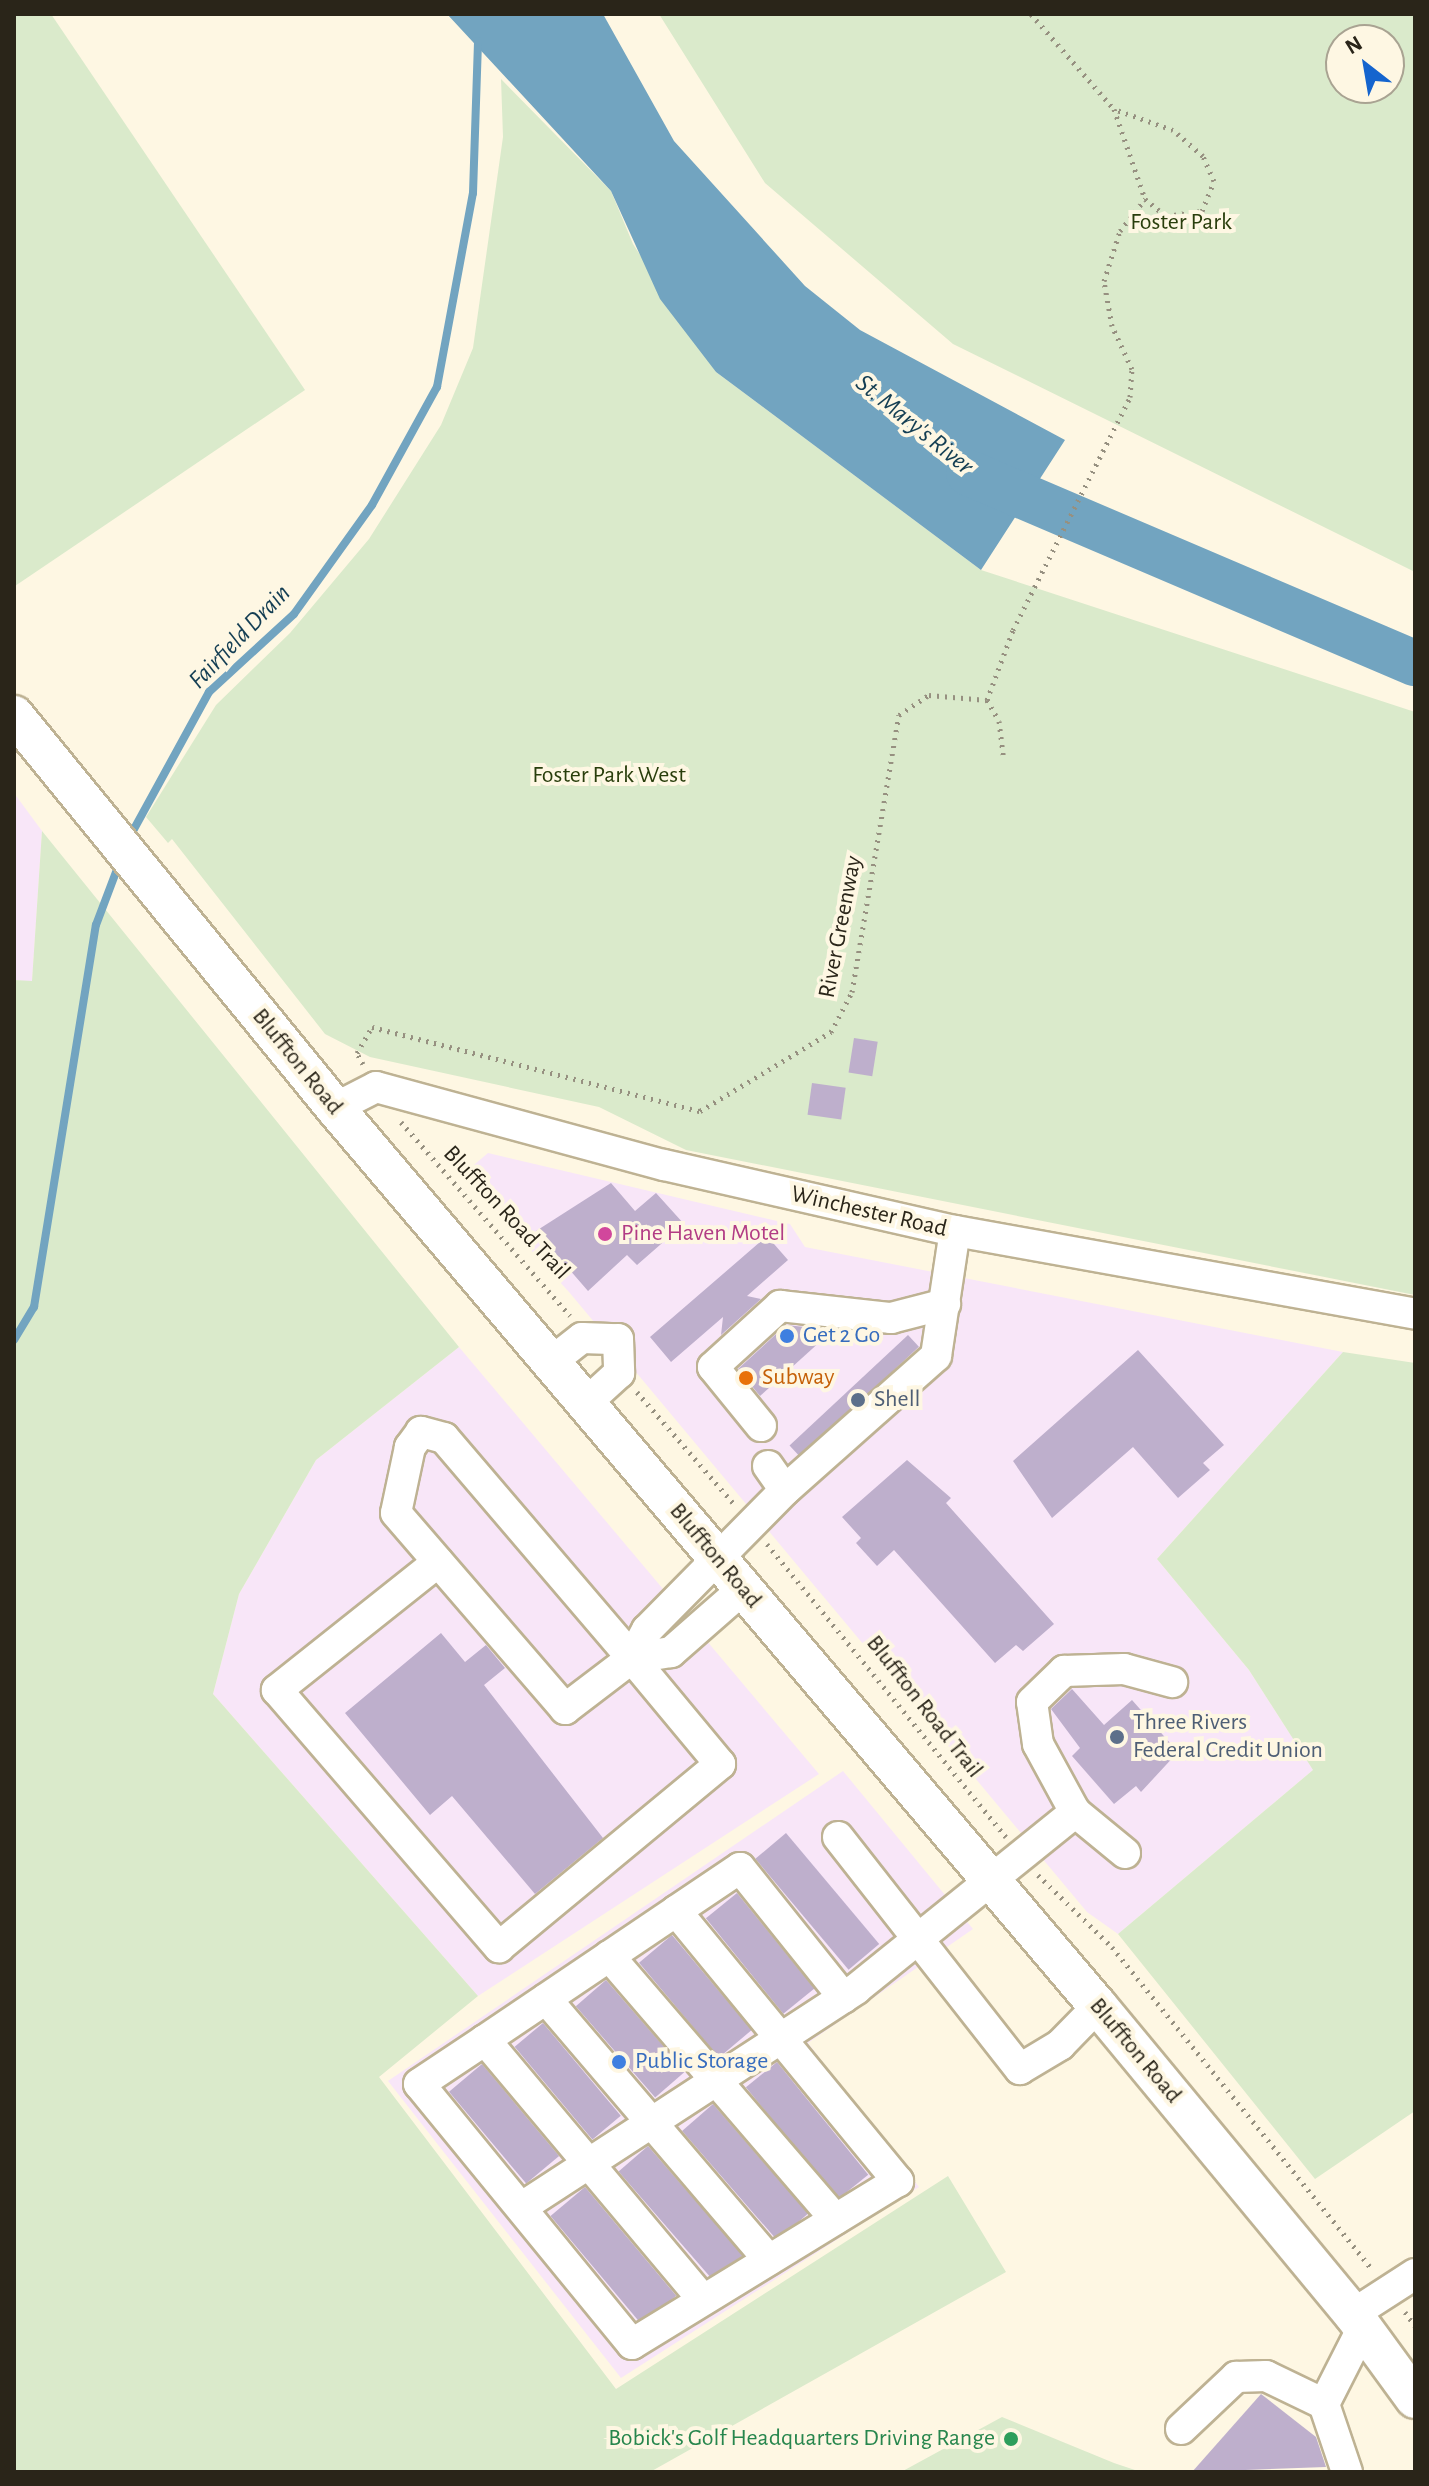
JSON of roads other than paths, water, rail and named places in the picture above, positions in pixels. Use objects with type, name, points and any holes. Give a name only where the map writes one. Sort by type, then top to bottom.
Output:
[{"type":"main road","name":"Bluffton Road","points":[[14,715],[169,909],[335,1108],[1098,2006],[1358,2320],[1415,2399]]},
{"type":"street","name":"Winchester Road","points":[[335,1108],[376,1087],[664,1165],[955,1231],[1415,1314]]},
{"type":"street","points":[[438,1562],[277,1690],[499,1947],[720,1764],[632,1658],[444,1438],[421,1432],[410,1447],[396,1513],[565,1709],[632,1658],[647,1630],[731,1575],[751,1524],[776,1478],[936,1356],[955,1231]]},
{"type":"street","points":[[690,1379],[780,1292],[823,1292]]},
{"type":"street","points":[[761,1426],[713,1367],[780,1306],[891,1318],[945,1304]]},
{"type":"street","points":[[551,1362],[582,1338],[618,1339],[619,1373],[585,1404]]},
{"type":"street","points":[[1125,1853],[1075,1812],[1038,1744],[1032,1702],[1064,1671],[1124,1669],[1172,1682]]},
{"type":"street","points":[[522,2207],[844,1998],[993,1885],[1075,1812]]},
{"type":"street","points":[[838,1837],[917,1942],[1020,2069],[1060,2045],[1098,2006]]},
{"type":"street","points":[[676,1911],[898,2181],[632,2344],[419,2084],[546,1999],[609,1956],[740,1868],[844,1998]]},
{"type":"street","points":[[609,1956],[835,2219]]},
{"type":"street","points":[[546,1999],[769,2260]]},
{"type":"street","points":[[485,2040],[586,2166],[703,2300]]},
{"type":"street","points":[[1347,2472],[1324,2404],[1358,2320],[1388,2291],[1415,2274]]},
{"type":"street","points":[[1181,2429],[1244,2374],[1266,2376],[1324,2404]]},
{"type":"water","points":[[447,14],[603,14],[674,141],[805,286],[860,330],[1065,440],[981,570],[716,372],[660,299],[611,191]]},
{"type":"waterway","name":"Fairfield Drain","points":[[128,840],[209,692],[294,614],[372,505],[437,387],[473,193],[478,41]]},
{"type":"waterway","name":"St. Mary's River","points":[[969,473],[1415,663]]},
{"type":"waterway","name":"Fairfield Drain","points":[[14,1340],[34,1307],[96,925],[119,864]]},
{"type":"place","name":"Pine Haven Motel","points":[[605,1234]]},
{"type":"place","name":"Get 2 Go","points":[[787,1336]]},
{"type":"place","name":"Subway","points":[[746,1378]]},
{"type":"place","name":"Shell","points":[[858,1400]]},
{"type":"place","name":"Three Rivers Federal Credit Union","points":[[1117,1737]]},
{"type":"place","name":"Public Storage","points":[[619,2062]]},
{"type":"place","name":"Bobick's Golf Headquarters Driving Range","points":[[1011,2439]]},
{"type":"park label","name":"Foster Park","points":[[1181,223]]},
{"type":"park label","name":"Foster Park West","points":[[609,776]]}]
